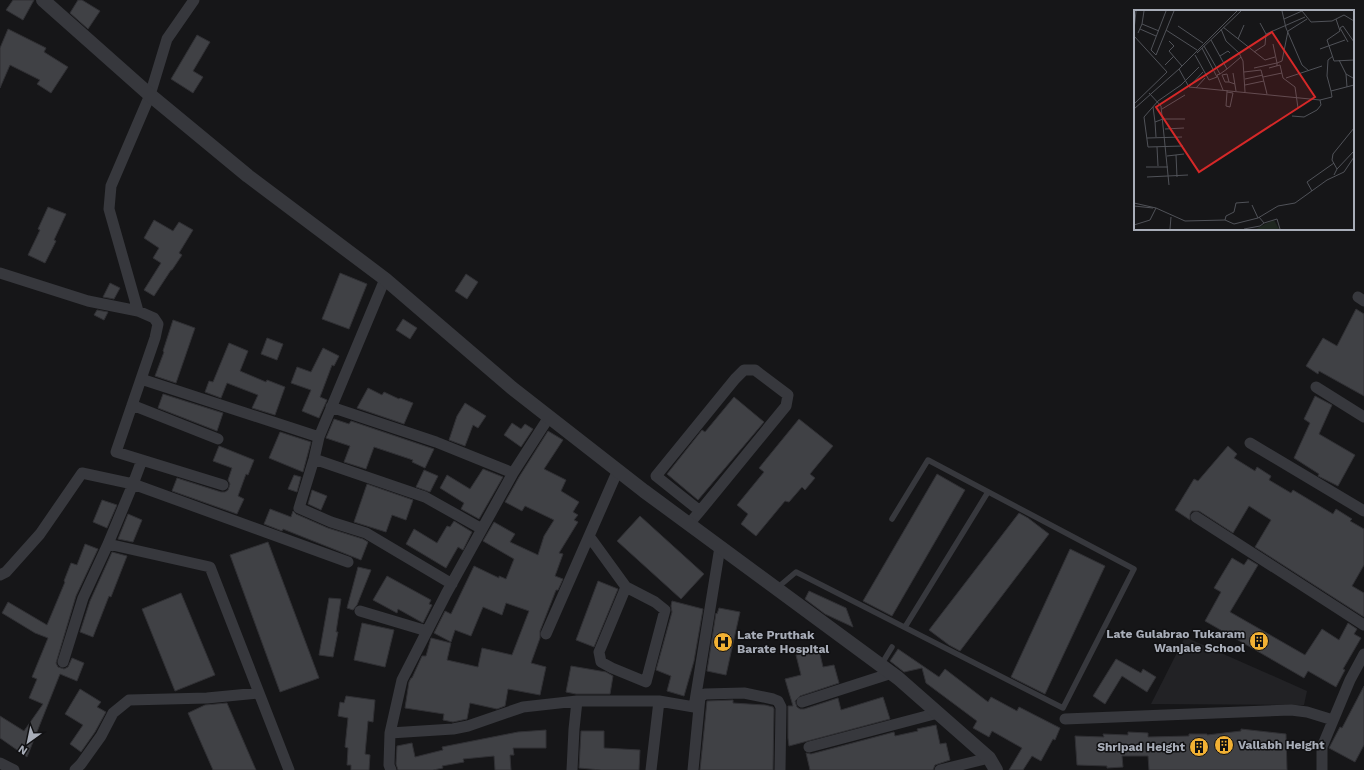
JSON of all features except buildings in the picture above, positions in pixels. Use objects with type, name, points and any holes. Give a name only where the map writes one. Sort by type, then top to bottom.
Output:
[{"type":"street","points":[[43,0],[150,95],[248,176],[385,279],[512,388],[549,417],[689,524],[886,669],[938,713],[992,764]]},
{"type":"street","points":[[138,311],[109,209],[111,186],[150,95],[167,39],[194,0]]},
{"type":"street","points":[[0,273],[88,301],[138,311],[154,318],[158,324],[155,338],[116,452],[223,485]]},
{"type":"street","points":[[385,279],[318,437],[314,459],[299,508],[331,522],[366,533],[452,584]]},
{"type":"street","points":[[689,524],[700,511],[786,406],[788,395],[755,370],[744,370],[735,379],[656,476],[700,511]]},
{"type":"street","points":[[141,379],[318,437]]},
{"type":"street","points":[[1316,387],[1364,417]]},
{"type":"street","points":[[132,405],[218,439]]},
{"type":"street","points":[[331,407],[436,442],[513,473]]},
{"type":"street","points":[[391,770],[389,765],[390,733],[402,680],[482,528],[513,473],[549,417]]},
{"type":"street","points":[[1250,443],[1364,511]]},
{"type":"street","points":[[314,459],[425,496],[482,528]]},
{"type":"street","points":[[63,662],[84,598],[108,544],[142,460]]},
{"type":"street","points":[[546,634],[618,470]]},
{"type":"street","points":[[0,575],[6,572],[40,534],[82,473],[133,484],[348,562]]},
{"type":"street","points":[[1196,517],[1364,625]]},
{"type":"street","points":[[589,536],[626,587],[655,602],[665,610],[646,682],[601,662],[600,652],[626,587]]},
{"type":"street","points":[[108,544],[210,567],[289,770]]},
{"type":"street","points":[[390,733],[453,729],[468,726],[524,707],[577,701],[658,700],[694,707],[720,547]]},
{"type":"street","points":[[360,611],[427,631]]},
{"type":"street","points":[[1322,770],[1322,747],[1350,680],[1364,654]]},
{"type":"street","points":[[802,702],[886,669]]},
{"type":"street","points":[[693,770],[700,697],[705,694],[744,693],[773,699],[778,701],[781,707],[780,770]]},
{"type":"street","points":[[75,770],[101,736],[113,713],[129,700],[207,698],[259,694]]},
{"type":"street","points":[[651,770],[658,700]]},
{"type":"street","points":[[572,770],[577,701]]},
{"type":"street","points":[[1065,719],[1291,710],[1307,712],[1333,720]]},
{"type":"street","points":[[809,747],[938,713]]},
{"type":"street","points":[[0,763],[14,770]]},
{"type":"street","points":[[940,770],[992,764]]},
{"type":"lane","points":[[776,588],[796,572],[1063,708],[1134,569],[928,460],[892,519]]},
{"type":"lane","points":[[905,627],[988,492]]},
{"type":"lane","points":[[886,669],[892,647]]},
{"type":"shaded area","points":[[1185,637],[1307,691],[1304,705],[1151,704]]},
{"type":"place","name":"Late Gulabrao Tukaram Wanjale School","points":[[1259,641]]},
{"type":"place","name":"Late Pruthak Barate Hospital","points":[[723,642]]},
{"type":"place","name":"Vallabh Height","points":[[1224,745]]},
{"type":"place","name":"Shripad Height","points":[[1199,747]]}]
